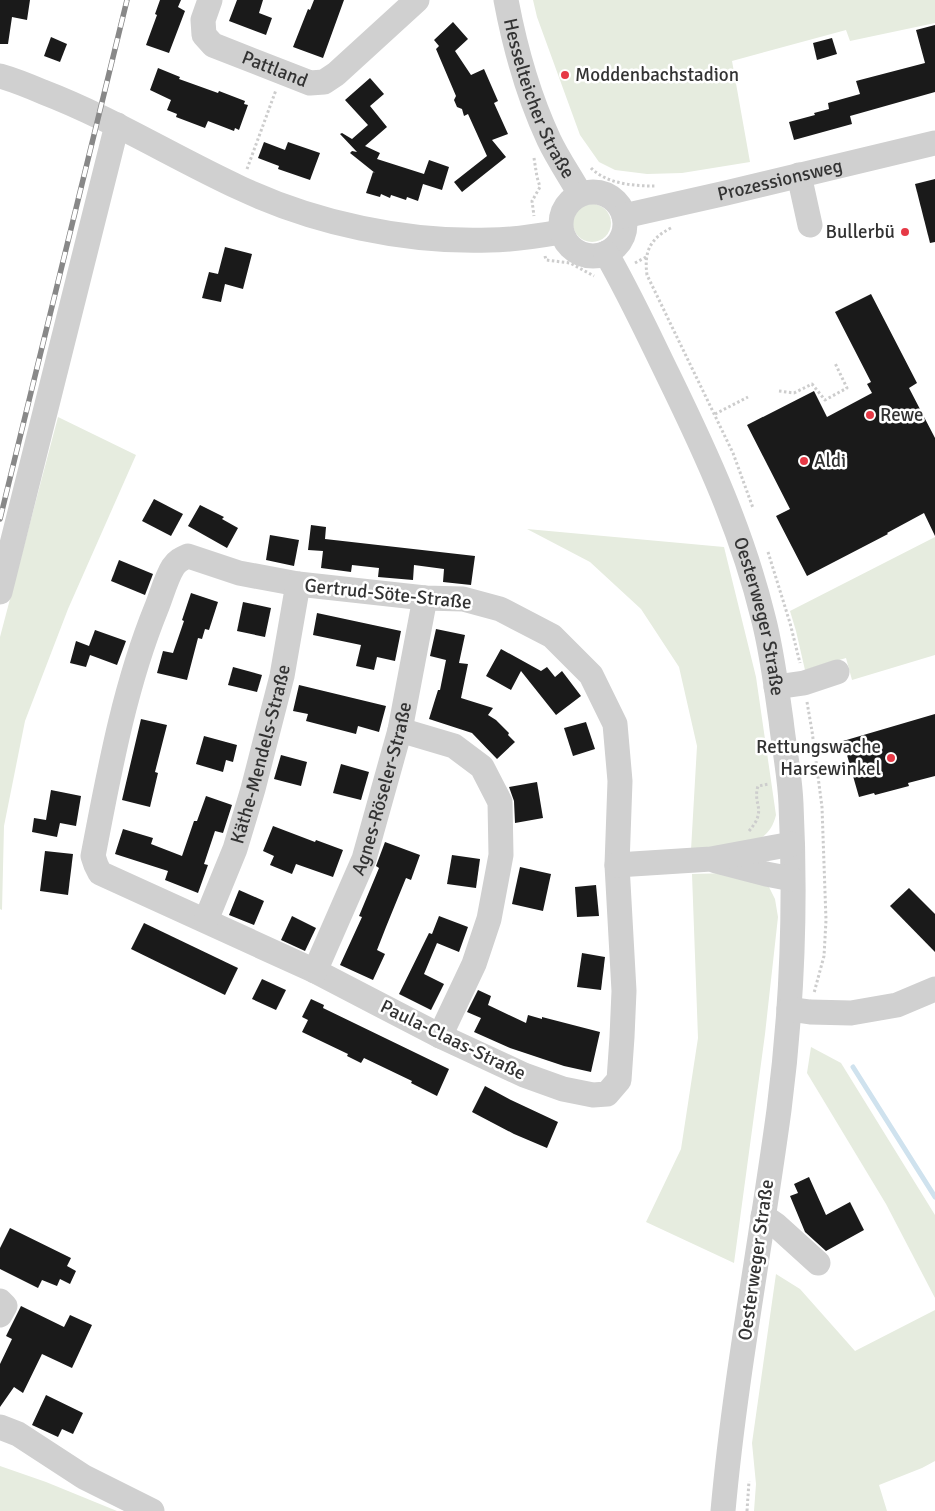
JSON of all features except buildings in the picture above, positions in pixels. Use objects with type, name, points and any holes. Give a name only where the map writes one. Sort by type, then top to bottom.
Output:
[{"type":"street","name":"Pattland","points":[[210,0],[203,20],[204,35],[213,45],[310,83],[324,82],[336,74],[418,0]]},
{"type":"street","name":"Hesselteicher Straße","points":[[506,0],[511,28],[529,92],[550,142],[580,194]]},
{"type":"street","points":[[0,76],[56,97],[117,125],[240,188],[275,203],[332,222],[390,233],[430,238],[490,240],[561,232]]},
{"type":"street","points":[[0,592],[117,125]]},
{"type":"street","name":"Prozessionsweg","points":[[624,216],[935,143]]},
{"type":"street","points":[[800,175],[810,225]]},
{"type":"street","points":[[598,192],[615,200],[624,216],[624,231],[618,244],[606,253],[592,256],[578,253],[568,244],[561,232],[561,216],[568,203],[580,194],[598,192]]},
{"type":"street","name":"Oesterweger Straße","points":[[606,253],[634,305],[710,462],[743,544],[764,619],[776,687],[789,782],[792,844],[789,1009],[779,1110],[741,1363],[723,1511]]},
{"type":"street","name":"Gertrud-Söte-Straße","points":[[96,865],[93,856],[131,683],[151,622],[172,568],[180,559],[188,556],[239,573],[298,584],[425,598],[463,599],[500,609],[552,636],[591,675],[615,724],[620,781],[617,865]]},
{"type":"street","name":"Käthe-Mendels-Straße","points":[[206,920],[235,849],[253,789],[282,676],[298,584]]},
{"type":"street","name":"Agnes-Röseler-Straße","points":[[315,971],[364,859],[400,730],[425,598]]},
{"type":"street","points":[[776,687],[804,683],[837,672]]},
{"type":"street","points":[[400,730],[454,746],[482,767],[500,802],[501,855],[489,919],[474,964],[440,1036]]},
{"type":"street","points":[[617,865],[711,859],[792,844]]},
{"type":"street","points":[[711,859],[792,879]]},
{"type":"street","name":"Paula-Claas-Straße","points":[[96,865],[100,873],[315,971],[440,1036],[524,1075],[563,1089],[594,1095],[607,1094],[618,1080],[624,991],[617,865]]},
{"type":"street","points":[[789,1009],[810,1012],[851,1012],[897,1005],[935,989]]},
{"type":"street","points":[[762,1216],[776,1225],[818,1263]]},
{"type":"street","points":[[0,1301],[5,1306],[0,1316]]},
{"type":"street","points":[[0,1427],[18,1434],[84,1477],[152,1511]]},
{"type":"path","points":[[240,188],[283,73]]},
{"type":"path","points":[[588,166],[601,176],[626,184],[641,186]]},
{"type":"path","points":[[646,257],[654,240]]},
{"type":"path","points":[[779,391],[794,393],[812,384],[824,400],[847,388],[835,363]]},
{"type":"path","points":[[715,414],[748,396]]},
{"type":"path","points":[[743,835],[756,822],[759,813],[758,786],[819,779]]},
{"type":"shaded area","points":[[533,0],[935,0],[935,23],[850,41],[846,30],[732,61],[750,162],[682,173],[647,174],[615,170],[599,162],[580,135],[537,17]]},
{"type":"shaded area","points":[[592,204],[606,209],[611,223],[606,237],[592,242],[578,237],[573,223],[578,209]]},
{"type":"shaded area","points":[[58,417],[136,455],[68,609],[25,721],[4,826],[2,910],[0,909],[0,637]]},
{"type":"shaded area","points":[[527,529],[724,547],[756,677],[776,815],[770,830],[762,838],[691,850],[697,746],[679,667],[641,609],[590,562]]},
{"type":"shaded area","points":[[935,537],[935,655],[852,680],[846,658],[805,670],[790,611]]},
{"type":"shaded area","points":[[730,873],[769,887],[775,899],[778,917],[765,1034],[734,1263],[646,1222],[681,1149],[698,1038],[692,874]]},
{"type":"shaded area","points":[[811,1047],[841,1063],[935,1215],[935,1298],[886,1204],[807,1073]]},
{"type":"shaded area","points":[[776,1274],[800,1289],[855,1351],[935,1310],[935,1461],[879,1485],[887,1511],[754,1511],[756,1484],[752,1443]]},
{"type":"shaded area","points":[[0,1466],[46,1482],[117,1511],[0,1511]]},
{"type":"waterway","points":[[853,1067],[935,1197]]},
{"type":"railway","points":[[0,519],[127,0]]},
{"type":"place","name":"Moddenbachstadion","points":[[565,75]]},
{"type":"place","name":"Bullerbü","points":[[905,232]]},
{"type":"place","name":"Rewe","points":[[870,415]]},
{"type":"place","name":"Aldi","points":[[804,461]]},
{"type":"place","name":"Rettungswache Harsewinkel","points":[[891,758]]}]
